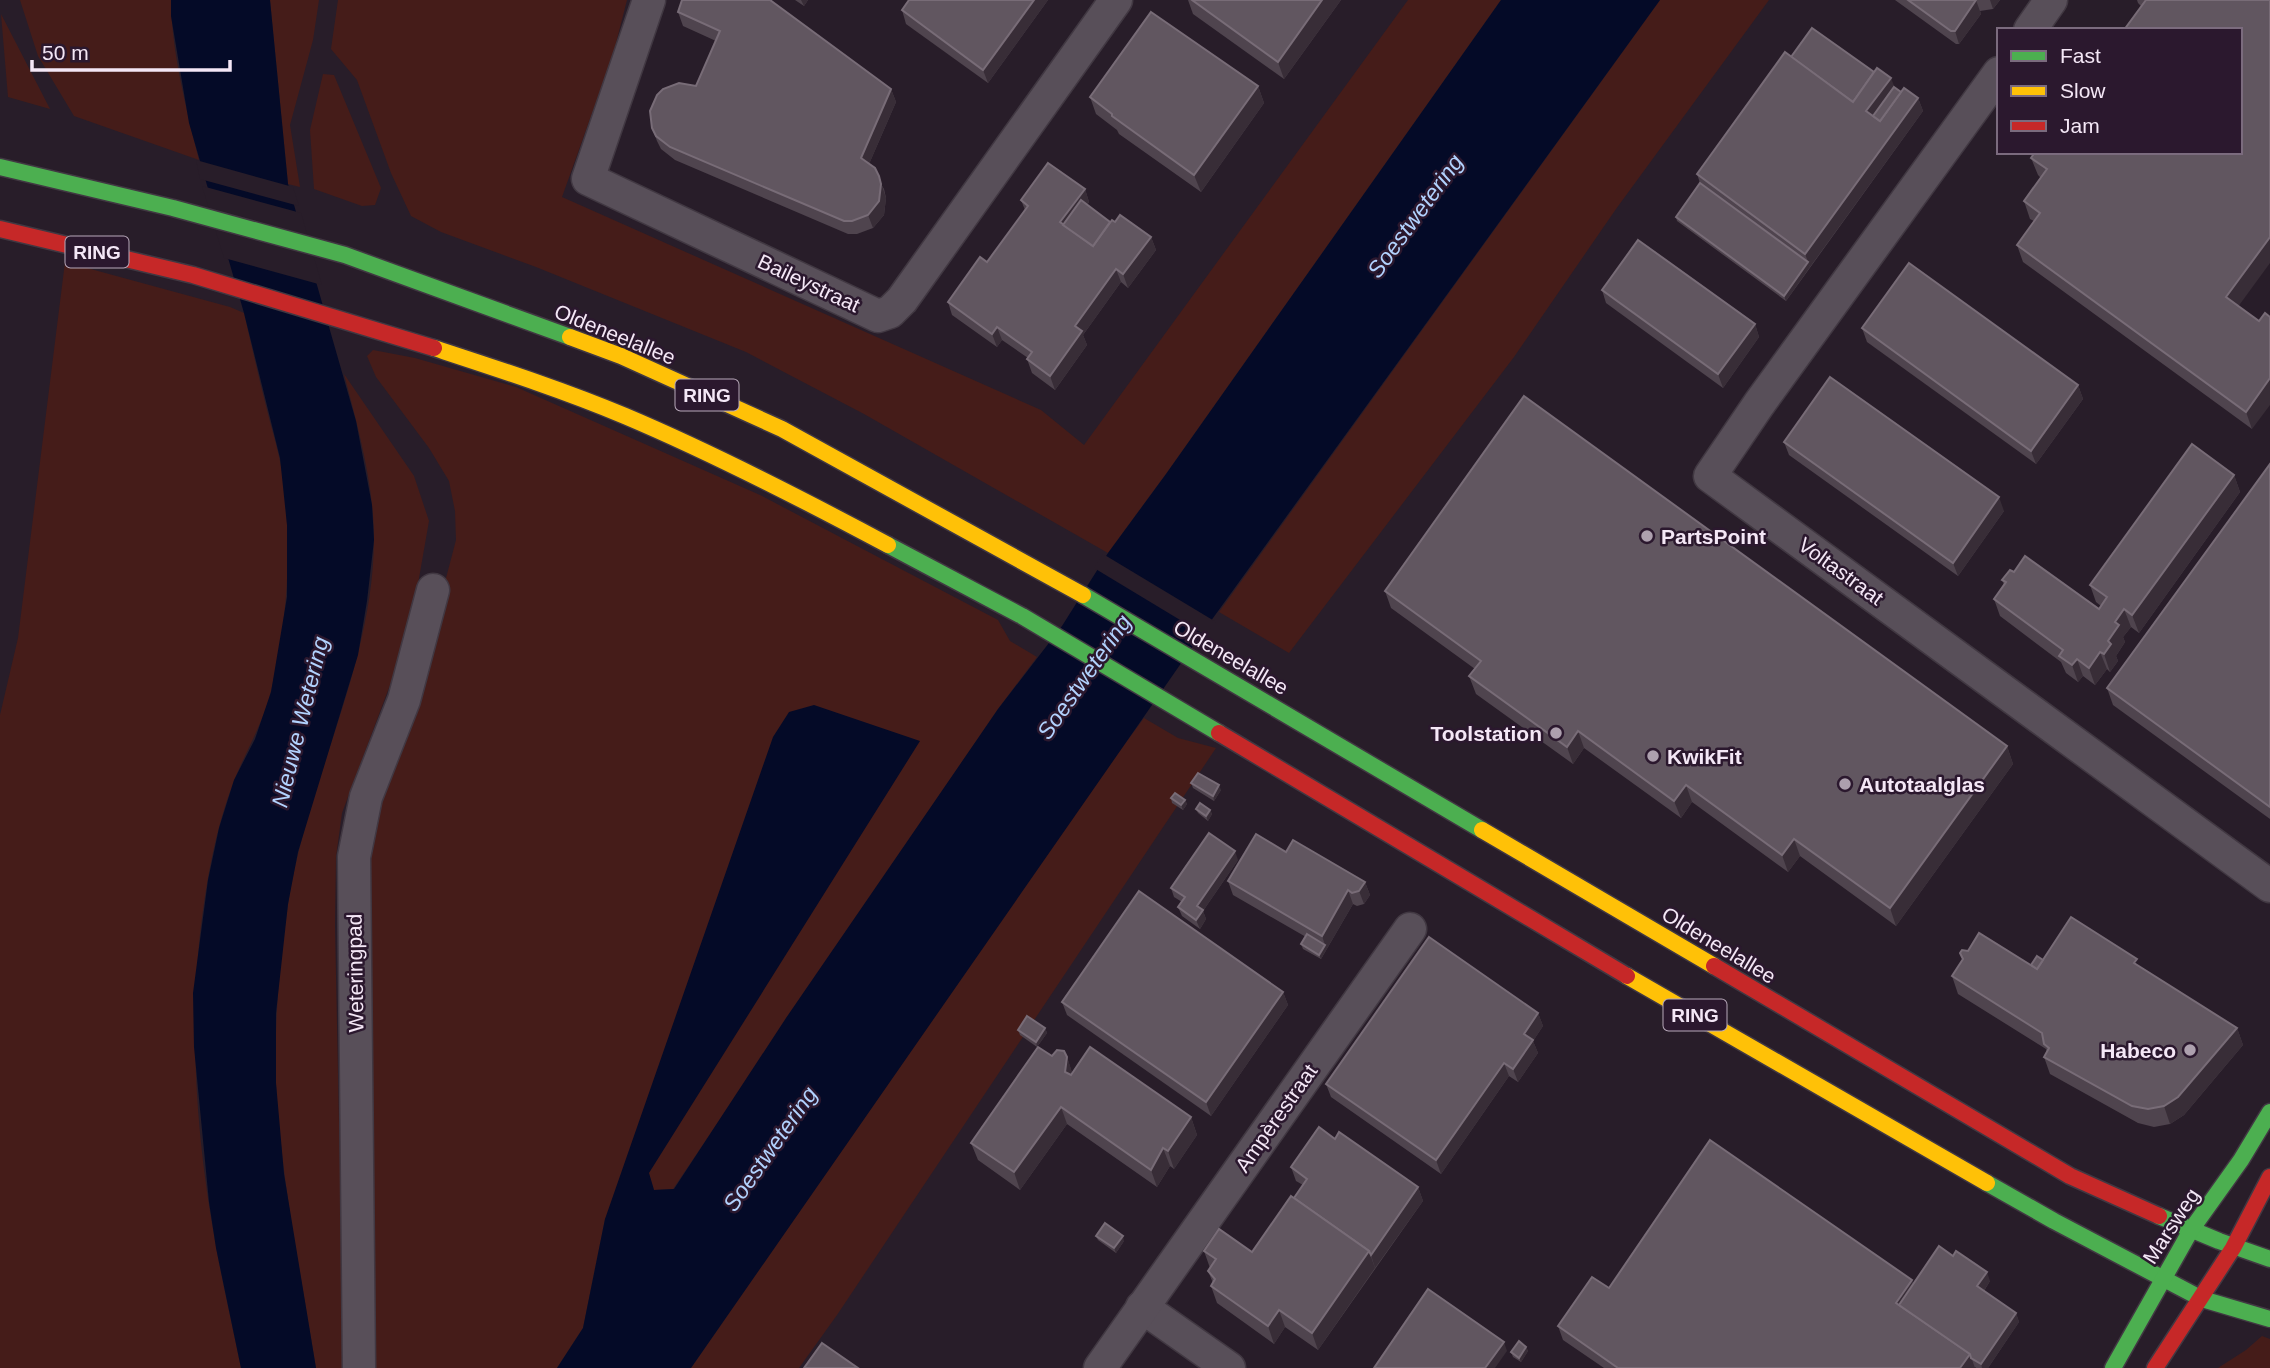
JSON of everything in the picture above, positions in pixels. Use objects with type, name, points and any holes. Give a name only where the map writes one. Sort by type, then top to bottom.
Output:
[{"type":"main road","name":"Oldeneelallee","points":[[0,167],[173,208],[345,255],[621,356],[782,429],[1050,576],[1225,677],[2070,1176],[2233,1248],[2270,1259]]},
{"type":"main road","name":"RING","points":[[0,229],[193,275],[504,371],[624,416],[779,487],[1022,616],[1610,967],[2054,1221],[2202,1299],[2270,1319]]},
{"type":"main road","name":"Marsweg","points":[[2113,1368],[2191,1230],[2241,1160],[2270,1112]]},
{"type":"main road","points":[[2155,1368],[2233,1248],[2270,1177]]},
{"type":"street","name":"Baileystraat","points":[[649,0],[588,179],[878,316],[890,312],[902,300],[1116,0]]},
{"type":"street","points":[[2031,28],[2051,0]]},
{"type":"street","name":"Voltastraat","points":[[1997,76],[1710,476],[2270,886]]},
{"type":"street","name":"Weteringpad","points":[[359,1368],[354,857],[366,797],[404,700],[433,590]]},
{"type":"street","name":"Ampèrestraat","points":[[1100,1368],[1410,929]]},
{"type":"street","points":[[1142,1307],[1229,1368]]},
{"type":"shaded area","points":[[20,0],[171,0],[177,60],[199,160],[74,116],[38,56]]},
{"type":"shaded area","points":[[270,0],[319,0],[313,40],[290,125],[300,187],[288,184]]},
{"type":"shaded area","points":[[338,0],[627,0],[613,55],[562,197],[1041,410],[1084,445],[1408,0],[1501,0],[1108,553],[864,414],[746,352],[536,267],[441,232],[411,216],[391,173],[357,80],[331,49]]},
{"type":"shaded area","points":[[1660,0],[1769,0],[1616,209],[1514,357],[1289,653],[1219,612]]},
{"type":"shaded area","points":[[1,14],[50,109],[8,97]]},
{"type":"shaded area","points":[[323,74],[334,75],[381,188],[375,205],[362,206],[314,189],[310,130]]},
{"type":"shaded area","points":[[65,262],[244,313],[282,469],[288,564],[281,640],[268,703],[227,799],[216,837],[200,934],[195,1012],[197,1090],[209,1208],[241,1368],[0,1368],[0,715],[18,638]]},
{"type":"shaded area","points":[[373,350],[415,358],[516,387],[760,495],[998,620],[1010,641],[1037,657],[998,709],[673,1189],[654,1190],[649,1174],[605,1219],[583,1328],[557,1368],[370,1368],[364,855],[435,620],[456,540],[455,511],[449,481],[429,448],[376,377],[367,356]]},
{"type":"shaded area","points":[[344,374],[414,476],[429,521],[415,601],[396,669],[342,813],[336,857],[344,1368],[316,1368],[282,1156],[276,1085],[276,1040],[282,950],[297,859],[351,679],[371,587],[374,540],[371,498]]},
{"type":"shaded area","points":[[1144,718],[1178,738],[1216,748],[837,1315],[799,1368],[691,1368],[1104,772]]},
{"type":"shaded area","points":[[2262,1336],[2270,1339],[2270,1368],[2218,1368],[2246,1350]]},
{"type":"water","name":"Nieuwe Wetering","points":[[171,0],[270,0],[288,184],[356,421],[372,505],[374,540],[358,655],[298,852],[288,904],[276,1013],[276,1083],[284,1174],[316,1368],[241,1368],[209,1202],[194,1047],[193,993],[208,880],[219,828],[234,780],[255,739],[271,692],[287,597],[287,525],[280,458],[244,313],[189,123],[171,16]]},
{"type":"water","name":"Soestwetering","points":[[1501,0],[1660,0],[1200,636],[691,1368],[557,1368],[583,1328],[605,1219],[773,737],[789,712],[814,705],[920,741],[649,1173],[654,1190],[674,1189],[786,1018],[998,709],[1062,626],[1108,553]]},
{"type":"pier","points":[[196,160],[293,187],[299,206],[200,179]]},
{"type":"pier","points":[[202,186],[301,213],[322,285],[224,258]]},
{"type":"pier","points":[[1103,554],[1216,622],[1205,635],[1094,568]]},
{"type":"building","points":[[682,0],[770,0],[891,89],[861,158],[875,168],[881,184],[879,201],[868,215],[844,221],[670,147],[656,136],[650,111],[657,95],[663,89],[679,83],[696,86],[720,31],[678,12]]},
{"type":"building","points":[[909,0],[1034,0],[983,70],[902,10]]},
{"type":"building","points":[[1192,0],[1322,0],[1278,62]]},
{"type":"building","points":[[1908,0],[1976,0],[1955,31],[1951,31]]},
{"type":"building","points":[[2146,0],[2270,0],[2270,237],[2226,297],[2259,321],[2265,313],[2270,317],[2270,378],[2246,412],[2017,245],[2040,213],[2024,201],[2047,169],[2031,158],[2034,154],[2242,154],[2242,28],[2125,28]]},
{"type":"building","points":[[1151,12],[1258,86],[1194,175],[1090,97]]},
{"type":"building","points":[[1812,28],[1874,72],[1853,102],[1791,57]]},
{"type":"building","points":[[1785,52],[1853,102],[1877,68],[1891,78],[1866,111],[1880,121],[1904,88],[1918,98],[1805,254],[1697,174]]},
{"type":"building","points":[[1894,87],[1901,92],[1880,121],[1873,116]]},
{"type":"building","points":[[1048,163],[1085,189],[1060,222],[1093,246],[1112,220],[1115,222],[1120,215],[1151,237],[1123,274],[1116,269],[1075,326],[1082,331],[1050,376],[1027,359],[1032,352],[997,327],[992,334],[948,302],[980,257],[987,262],[1028,206],[1021,200]]},
{"type":"building","points":[[1700,183],[1808,262],[1784,296],[1676,217]]},
{"type":"building","points":[[1081,200],[1110,222],[1093,246],[1063,225]]},
{"type":"building","points":[[1638,240],[1755,324],[1718,374],[1602,290]]},
{"type":"building","points":[[1909,263],[2078,385],[2031,451],[1862,328]]},
{"type":"building","points":[[1830,377],[1999,497],[1953,563],[1784,442]]},
{"type":"building","points":[[1524,396],[2007,746],[1890,908],[1794,839],[1782,855],[1686,785],[1674,801],[1578,731],[1567,747],[1469,676],[1481,661],[1385,591]]},
{"type":"building","points":[[2192,444],[2234,475],[2132,615],[2124,609],[2115,622],[2119,625],[2108,641],[2111,644],[2104,654],[2100,652],[2089,668],[2077,659],[2072,665],[2059,656],[2063,650],[1994,599],[2006,582],[2002,580],[2010,570],[2014,572],[2025,556],[2099,609],[2107,597],[2090,585]]},
{"type":"building","points":[[2270,464],[2270,807],[2107,688]]},
{"type":"building","points":[[1198,773],[1219,785],[1213,796],[1191,783]]},
{"type":"building","points":[[1175,793],[1185,800],[1181,805],[1171,798]]},
{"type":"building","points":[[1200,803],[1210,810],[1206,816],[1196,809]]},
{"type":"building","points":[[1209,833],[1235,851],[1197,906],[1203,910],[1196,920],[1178,907],[1185,897],[1171,888]]},
{"type":"building","points":[[1256,834],[1286,852],[1293,840],[1365,882],[1359,891],[1352,893],[1348,890],[1322,936],[1228,881]]},
{"type":"building","points":[[1139,891],[1283,992],[1206,1102],[1062,1002]]},
{"type":"building","points":[[2071,917],[2137,959],[2134,963],[2237,1028],[2178,1097],[2164,1106],[2148,1109],[2132,1106],[2044,1057],[2049,1048],[2044,1044],[2042,1033],[1952,976],[1963,959],[1960,953],[1962,950],[1968,951],[1979,933],[2037,969]]},
{"type":"building","points":[[1307,934],[1325,945],[1319,955],[1301,944]]},
{"type":"building","points":[[1429,937],[1538,1013],[1524,1034],[1533,1040],[1513,1069],[1504,1063],[1436,1160],[1326,1084]]},
{"type":"building","points":[[2037,956],[2043,960],[2037,969],[2031,965]]},
{"type":"building","points":[[1027,1016],[1045,1028],[1036,1042],[1018,1030]]},
{"type":"building","points":[[1038,1047],[1052,1056],[1057,1050],[1064,1051],[1067,1057],[1065,1072],[1071,1075],[1090,1047],[1191,1117],[1168,1151],[1163,1148],[1151,1170],[1061,1107],[1014,1172],[971,1143]]},
{"type":"building","points":[[1319,1127],[1335,1139],[1339,1132],[1418,1187],[1371,1255],[1294,1198],[1307,1179],[1291,1167]]},
{"type":"building","points":[[1710,1140],[1912,1280],[1896,1303],[1970,1354],[1960,1368],[1618,1368],[1558,1326],[1592,1277],[1609,1288]]},
{"type":"building","points":[[1291,1196],[1369,1251],[1312,1333],[1279,1310],[1268,1326],[1211,1286],[1215,1279],[1208,1271],[1216,1259],[1204,1251],[1219,1229],[1252,1252]]},
{"type":"building","points":[[1105,1223],[1123,1236],[1114,1248],[1096,1236]]},
{"type":"building","points":[[1939,1246],[1953,1256],[1956,1251],[1987,1272],[1977,1286],[2016,1313],[1981,1364],[1899,1305]]},
{"type":"building","points":[[1428,1289],[1504,1342],[1485,1368],[1374,1368]]},
{"type":"building","points":[[1519,1341],[1526,1347],[1519,1358],[1511,1352]]},
{"type":"building","points":[[822,1343],[858,1368],[804,1368]]},
{"type":"traffic: fast","points":[[0,167],[173,208],[345,255],[570,337]]},
{"type":"traffic: fast","points":[[888,545],[1022,616],[1219,733]]},
{"type":"traffic: fast","points":[[1083,595],[1482,830]]},
{"type":"traffic: fast","points":[[2113,1368],[2191,1230],[2241,1160],[2270,1112]]},
{"type":"traffic: fast","points":[[1987,1183],[2202,1299],[2270,1319]]},
{"type":"traffic: fast","points":[[2159,1216],[2270,1259]]},
{"type":"traffic: slow","points":[[570,337],[621,356],[782,429],[1083,595]]},
{"type":"traffic: slow","points":[[434,348],[602,406],[758,478],[888,545]]},
{"type":"traffic: slow","points":[[1482,830],[1714,966]]},
{"type":"traffic: slow","points":[[1627,976],[1987,1183]]},
{"type":"traffic: jam","points":[[0,229],[193,275],[434,348]]},
{"type":"traffic: jam","points":[[1219,733],[1627,976]]},
{"type":"traffic: jam","points":[[1714,966],[2070,1176],[2159,1216]]},
{"type":"traffic: jam","points":[[2155,1368],[2233,1248],[2270,1177]]},
{"type":"place","name":"PartsPoint","points":[[1647,536]]},
{"type":"place","name":"Toolstation","points":[[1556,733]]},
{"type":"place","name":"KwikFit","points":[[1653,756]]},
{"type":"place","name":"Autotaalglas","points":[[1845,784]]},
{"type":"place","name":"Habeco","points":[[2190,1050]]}]
